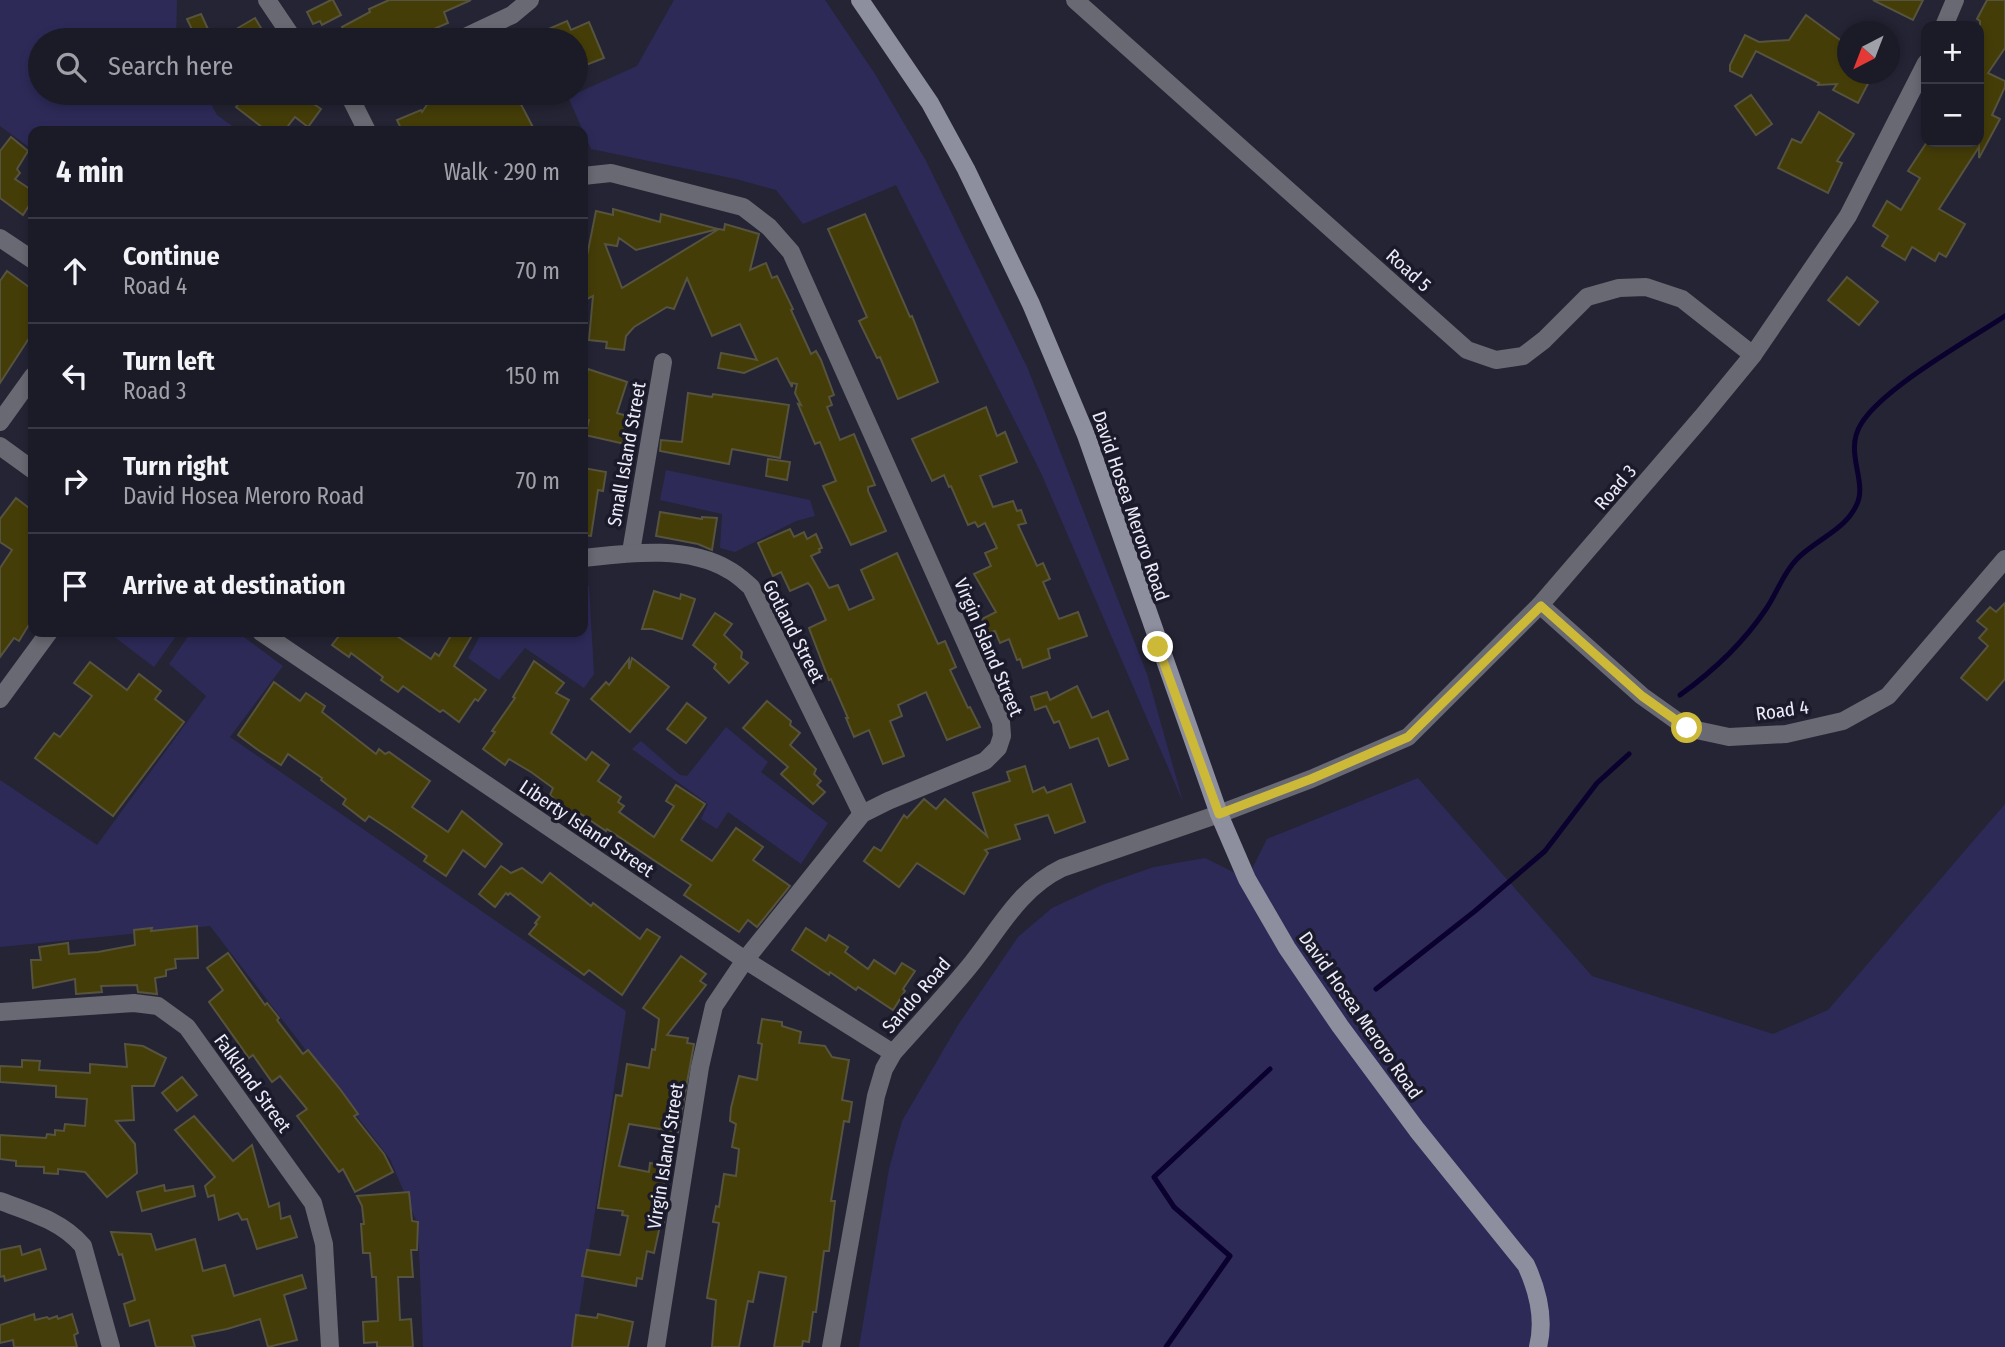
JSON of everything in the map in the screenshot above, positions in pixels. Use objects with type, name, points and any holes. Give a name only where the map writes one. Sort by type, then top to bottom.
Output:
[{"type":"main road","name":"David Hosea Meroro Road","points":[[860,0],[930,103],[966,169],[1031,304],[1086,435],[1219,814],[1247,879],[1287,948],[1340,1026],[1417,1130],[1526,1265],[1535,1284],[1540,1307],[1542,1326],[1538,1347]]},
{"type":"street","points":[[267,0],[285,28]]},
{"type":"street","points":[[484,28],[512,15],[530,0]]},
{"type":"street","name":"Road 5","points":[[1075,0],[1467,350],[1496,360],[1523,356],[1544,340],[1587,297],[1619,288],[1646,287],[1682,299],[1752,355]]},
{"type":"street","points":[[1946,21],[1955,0]]},
{"type":"street","name":"Road 3","points":[[1219,814],[1311,779],[1408,737],[1541,606],[1752,355],[1848,216],[1921,73]]},
{"type":"street","points":[[354,105],[364,126]]},
{"type":"street","name":"Virgin Island Street","points":[[588,175],[611,173],[743,207],[769,227],[792,253],[1001,722],[1002,736],[998,748],[985,761],[862,814],[745,960],[714,1006],[701,1067],[656,1347]]},
{"type":"street","points":[[0,238],[28,257]]},
{"type":"street","name":"Small Island Street","points":[[631,552],[663,362]]},
{"type":"street","points":[[0,422],[28,383]]},
{"type":"street","points":[[0,446],[28,466]]},
{"type":"street","name":"Gotland Street","points":[[588,557],[631,552],[708,560],[730,570],[751,587],[862,814]]},
{"type":"street","name":"Road 4","points":[[1541,606],[1642,696],[1687,728],[1729,737],[1786,734],[1843,721],[1888,696],[2005,559]]},
{"type":"street","points":[[0,699],[45,637]]},
{"type":"street","name":"Liberty Island Street","points":[[268,637],[745,960],[893,1053]]},
{"type":"street","name":"Sando Road","points":[[831,1347],[876,1096],[884,1069],[893,1053],[969,967],[1029,889],[1044,877],[1062,868],[1219,814]]},
{"type":"street","name":"Falkland Street","points":[[0,1012],[134,1003],[158,1006],[187,1027],[313,1203],[324,1244],[330,1347]]},
{"type":"street","points":[[0,1201],[62,1226],[82,1246],[111,1347]]},
{"type":"shaded area","points":[[0,0],[177,0],[176,28],[28,28],[28,105],[212,105],[217,115],[232,126],[28,126],[28,146],[0,126]]},
{"type":"shaded area","points":[[674,0],[825,0],[875,74],[925,159],[1028,369],[1147,674],[1183,802],[1041,473],[896,185],[803,224],[776,190],[591,149],[588,126],[581,126],[572,105],[588,105],[588,88],[637,66]]},
{"type":"shaded area","points":[[666,470],[810,500],[815,516],[796,521],[735,552],[720,548],[722,514],[660,500]]},
{"type":"shaded area","points":[[589,586],[594,674],[584,688],[525,648],[499,680],[468,658],[479,637],[588,637]]},
{"type":"shaded area","points":[[115,637],[175,637],[154,667]]},
{"type":"shaded area","points":[[188,637],[244,637],[283,666],[230,737],[626,1011],[574,1347],[423,1347],[418,1225],[390,1159],[210,926],[0,947],[0,780],[97,845],[206,696],[169,664]]},
{"type":"shaded area","points":[[726,727],[768,762],[761,772],[828,823],[801,864],[728,812],[717,829],[701,819],[708,804],[632,749],[641,741],[680,775],[687,776]]},
{"type":"shaded area","points":[[1418,778],[1592,976],[1773,1034],[1828,1010],[2005,804],[2005,1347],[859,1347],[889,1169],[902,1121],[958,1025],[1018,937],[1052,908],[1102,885],[1154,867],[1205,858],[1247,879],[1267,839]]},
{"type":"building","points":[[331,0],[341,15],[322,25],[320,21],[313,24],[307,12]]},
{"type":"building","points":[[389,0],[471,0],[444,12],[448,23],[436,28],[342,28],[370,12],[369,9]]},
{"type":"building","points":[[1873,0],[1923,0],[1913,20]]},
{"type":"building","points":[[1987,0],[2005,0],[2005,48],[1988,73],[2005,81],[2005,87],[1992,115],[2000,119],[1979,158],[1979,147],[1984,147],[1984,21],[1977,19]]},
{"type":"building","points":[[201,14],[207,28],[191,28],[187,19]]},
{"type":"building","points":[[1806,15],[1837,38],[1837,84],[1818,85],[1819,83],[1756,51],[1742,77],[1730,71],[1730,65],[1745,35],[1759,42],[1789,40]]},
{"type":"building","points":[[255,18],[261,28],[238,28]]},
{"type":"building","points":[[567,21],[570,28],[551,28]]},
{"type":"building","points":[[589,22],[604,58],[588,64],[588,28],[576,28]]},
{"type":"building","points":[[1837,84],[1868,84],[1858,103],[1833,90]]},
{"type":"building","points":[[1751,95],[1772,124],[1756,135],[1735,106]]},
{"type":"building","points":[[315,105],[321,109],[309,126],[295,117],[288,126],[261,126],[236,107]]},
{"type":"building","points":[[427,105],[521,105],[532,126],[400,126],[397,120],[421,110],[422,112]]},
{"type":"building","points":[[1819,112],[1854,134],[1837,161],[1842,163],[1828,193],[1778,168],[1792,139],[1801,143]]},
{"type":"building","points":[[11,137],[28,151],[17,169],[20,173],[15,179],[28,188],[28,207],[23,215],[0,198],[0,151]]},
{"type":"building","points":[[1924,147],[1979,147],[1939,209],[1965,224],[1946,257],[1939,253],[1935,261],[1912,247],[1905,260],[1882,246],[1888,236],[1873,226],[1887,201],[1901,210],[1920,178],[1908,171]]},
{"type":"building","points":[[613,209],[660,222],[661,214],[718,229],[636,250],[619,238],[617,246],[605,244],[622,288],[719,229],[724,230],[725,224],[759,234],[750,270],[766,263],[772,278],[777,276],[811,354],[816,351],[821,360],[834,395],[829,397],[832,405],[827,407],[840,440],[854,434],[875,485],[868,487],[868,491],[886,531],[851,545],[823,486],[836,481],[820,442],[815,444],[798,404],[801,405],[795,393],[797,384],[792,383],[792,387],[777,358],[744,373],[718,368],[721,353],[757,360],[740,324],[712,336],[687,278],[674,309],[667,307],[634,327],[626,336],[624,350],[606,348],[607,342],[589,340],[593,296],[588,298],[588,251],[596,211],[613,215]]},
{"type":"building","points":[[865,214],[910,317],[912,316],[938,382],[898,399],[880,357],[877,358],[859,321],[867,317],[828,229]]},
{"type":"building","points":[[7,271],[28,286],[28,340],[0,383],[0,281]]},
{"type":"building","points":[[1847,277],[1878,302],[1859,325],[1828,300]]},
{"type":"building","points":[[588,369],[627,382],[617,413],[627,416],[625,424],[629,425],[625,444],[588,436]]},
{"type":"building","points":[[688,393],[789,405],[780,458],[732,449],[729,464],[660,451],[661,440],[682,442]]},
{"type":"building","points":[[986,407],[997,436],[1005,432],[1017,462],[980,476],[993,507],[1013,501],[1017,511],[1021,510],[1026,523],[1018,525],[1037,566],[1043,563],[1050,579],[1043,582],[1059,619],[1078,612],[1087,636],[1048,649],[1050,658],[1023,668],[1009,639],[1000,643],[995,631],[988,633],[982,619],[996,612],[974,574],[991,566],[985,553],[997,548],[985,523],[978,527],[975,522],[968,525],[944,475],[932,481],[912,439]]},
{"type":"building","points":[[768,459],[790,462],[787,480],[766,476]]},
{"type":"building","points":[[588,469],[606,472],[603,491],[598,490],[591,536],[588,536]]},
{"type":"building","points":[[16,498],[28,507],[28,626],[19,641],[14,638],[0,657],[0,568],[12,550],[0,542],[0,519]]},
{"type":"building","points":[[660,512],[702,519],[717,518],[712,550],[698,544],[656,536]]},
{"type":"building","points":[[790,529],[794,537],[804,532],[807,539],[816,534],[822,548],[811,556],[829,588],[838,585],[849,610],[874,599],[861,570],[897,553],[938,644],[945,641],[956,667],[950,670],[980,727],[947,740],[926,692],[898,705],[902,716],[890,721],[904,756],[883,764],[869,730],[854,737],[809,628],[826,620],[812,588],[808,583],[790,591],[781,572],[773,576],[758,543]]},
{"type":"building","points":[[654,591],[680,599],[681,594],[695,599],[682,639],[652,629],[642,629]]},
{"type":"building","points":[[2005,603],[2005,679],[1987,700],[1961,678],[1988,646],[1979,638],[1987,629],[1977,621],[1990,607],[1996,612]]},
{"type":"building","points":[[715,613],[732,624],[724,635],[742,652],[741,658],[748,663],[729,683],[714,668],[716,664],[693,645]]},
{"type":"building","points":[[338,637],[398,637],[431,659],[435,653],[439,656],[450,637],[471,637],[454,666],[486,690],[478,701],[475,699],[459,722],[403,686],[398,692],[351,653],[349,657],[332,645]]},
{"type":"building","points":[[632,658],[669,687],[630,732],[591,699],[606,682],[609,685],[629,659],[629,669]]},
{"type":"building","points":[[534,661],[564,683],[556,693],[569,700],[551,733],[586,760],[592,752],[609,765],[598,781],[621,797],[618,802],[624,806],[619,812],[654,837],[674,806],[666,801],[676,785],[705,804],[681,840],[712,861],[736,828],[763,847],[753,860],[790,886],[757,927],[748,920],[739,932],[684,895],[691,885],[607,829],[606,831],[578,812],[576,814],[563,807],[550,795],[553,788],[531,772],[509,759],[505,765],[483,749],[515,698],[513,697]]},
{"type":"building","points":[[90,662],[127,690],[139,674],[161,691],[155,699],[184,722],[113,816],[35,758],[54,733],[60,737],[92,696],[74,683]]},
{"type":"building","points":[[274,682],[300,701],[306,693],[325,706],[322,712],[376,754],[379,749],[385,754],[389,752],[430,781],[412,807],[448,832],[462,811],[502,844],[485,867],[463,850],[446,876],[424,861],[427,856],[393,832],[369,816],[365,821],[343,804],[346,799],[321,780],[322,778],[288,754],[281,765],[238,735]]},
{"type":"building","points":[[1077,686],[1092,718],[1108,711],[1128,759],[1109,766],[1098,738],[1070,748],[1059,721],[1054,723],[1046,706],[1035,710],[1031,697],[1047,692],[1050,700]]},
{"type":"building","points":[[767,701],[791,721],[790,725],[800,733],[790,745],[816,769],[814,774],[821,781],[817,785],[825,792],[813,804],[781,774],[788,767],[743,728]]},
{"type":"building","points":[[687,703],[706,718],[686,743],[667,729]]},
{"type":"building","points":[[1025,766],[1033,792],[1044,787],[1047,793],[1071,784],[1085,822],[1055,833],[1048,815],[1015,825],[1020,839],[985,850],[988,853],[964,894],[917,863],[899,887],[864,861],[874,847],[881,851],[904,815],[907,818],[924,799],[936,809],[945,799],[987,836],[973,793],[1010,781],[1007,772]]},
{"type":"building","points":[[501,866],[511,873],[522,868],[542,883],[550,873],[591,906],[593,903],[640,939],[647,929],[660,937],[622,995],[589,970],[584,975],[529,934],[540,917],[510,893],[506,893],[495,907],[479,894]]},
{"type":"building","points":[[197,926],[198,958],[175,959],[176,968],[166,970],[166,976],[155,978],[157,994],[138,992],[137,985],[101,986],[102,992],[76,994],[75,979],[33,988],[31,960],[41,960],[39,947],[68,943],[69,954],[98,952],[135,945],[134,930]]},
{"type":"building","points":[[806,928],[826,941],[829,935],[848,947],[845,952],[868,969],[874,960],[895,974],[902,963],[915,971],[893,1010],[858,987],[856,990],[830,972],[829,975],[792,950]]},
{"type":"building","points":[[228,953],[265,1005],[267,1003],[279,1018],[277,1020],[303,1054],[308,1050],[340,1089],[358,1114],[354,1116],[384,1154],[393,1172],[355,1192],[343,1169],[339,1172],[297,1116],[307,1109],[280,1076],[272,1082],[253,1055],[249,1058],[209,1002],[223,990],[207,968]]},
{"type":"building","points":[[681,956],[706,974],[700,981],[706,985],[667,1035],[688,1038],[687,1043],[694,1044],[678,1132],[629,1124],[619,1166],[649,1172],[650,1163],[667,1166],[661,1200],[667,1202],[664,1222],[661,1221],[654,1253],[647,1251],[642,1279],[637,1278],[636,1286],[582,1276],[587,1250],[620,1255],[628,1216],[622,1215],[623,1211],[598,1208],[616,1095],[622,1096],[627,1064],[649,1068],[652,1049],[655,1050],[659,1019],[643,1008]]},
{"type":"building","points":[[762,1019],[782,1022],[782,1026],[801,1032],[799,1043],[825,1046],[832,1057],[849,1060],[842,1100],[852,1102],[849,1122],[844,1121],[831,1201],[835,1201],[829,1251],[824,1251],[809,1342],[803,1341],[802,1347],[774,1347],[786,1277],[759,1272],[753,1302],[748,1301],[739,1347],[712,1347],[716,1300],[707,1298],[719,1223],[713,1222],[716,1206],[719,1207],[724,1174],[736,1176],[739,1149],[732,1147],[736,1124],[730,1121],[731,1108],[739,1076],[757,1080]]},
{"type":"building","points":[[125,1044],[143,1046],[166,1058],[154,1086],[132,1086],[134,1120],[116,1121],[135,1144],[137,1173],[107,1197],[85,1172],[58,1169],[58,1174],[44,1173],[44,1167],[16,1166],[16,1161],[0,1159],[0,1135],[46,1138],[47,1134],[55,1135],[55,1130],[64,1131],[65,1124],[85,1126],[87,1099],[56,1097],[56,1086],[0,1082],[0,1066],[22,1067],[22,1060],[40,1061],[39,1070],[90,1073],[90,1064],[127,1067]]},
{"type":"building","points":[[182,1077],[197,1095],[177,1111],[162,1093]]},
{"type":"building","points":[[194,1116],[233,1161],[252,1145],[269,1207],[279,1203],[281,1219],[290,1216],[297,1237],[257,1249],[247,1219],[242,1220],[238,1213],[219,1220],[214,1195],[208,1197],[205,1186],[215,1177],[175,1130]]},
{"type":"building","points":[[164,1185],[165,1191],[193,1186],[195,1196],[142,1211],[137,1192]]},
{"type":"building","points":[[409,1192],[412,1221],[418,1222],[417,1250],[411,1250],[413,1277],[398,1277],[400,1320],[411,1319],[413,1347],[377,1347],[377,1342],[364,1343],[363,1322],[378,1321],[376,1277],[372,1277],[370,1253],[363,1253],[361,1224],[364,1224],[362,1206],[357,1196]]},
{"type":"building","points":[[111,1232],[151,1234],[156,1250],[195,1239],[203,1271],[225,1265],[234,1296],[302,1275],[306,1288],[284,1295],[297,1340],[268,1347],[260,1319],[192,1336],[195,1347],[156,1347],[149,1320],[130,1326],[124,1304],[135,1300],[122,1254],[119,1255]]},
{"type":"building","points":[[20,1246],[22,1255],[40,1249],[46,1269],[5,1281],[4,1276],[0,1277],[0,1250]]},
{"type":"building","points":[[34,1314],[35,1320],[57,1316],[58,1319],[72,1314],[78,1333],[74,1335],[77,1347],[14,1347],[13,1340],[0,1343],[0,1325]]},
{"type":"building","points":[[598,1314],[633,1322],[628,1347],[572,1347],[576,1315],[597,1318]]},
{"type":"waterway","points":[[1680,695],[1738,645],[1766,609],[1797,559],[1851,515],[1859,497],[1860,487],[1854,446],[1856,435],[1872,410],[1887,395],[1927,366],[2005,316]]},
{"type":"waterway","points":[[1376,989],[1475,911],[1545,851],[1597,783],[1629,754]]},
{"type":"waterway","points":[[1166,1347],[1230,1256],[1174,1207],[1154,1177],[1270,1069]]},
{"type":"route","points":[[1158,647],[1219,814],[1311,779],[1408,737],[1541,606],[1642,696],[1687,728]]}]
